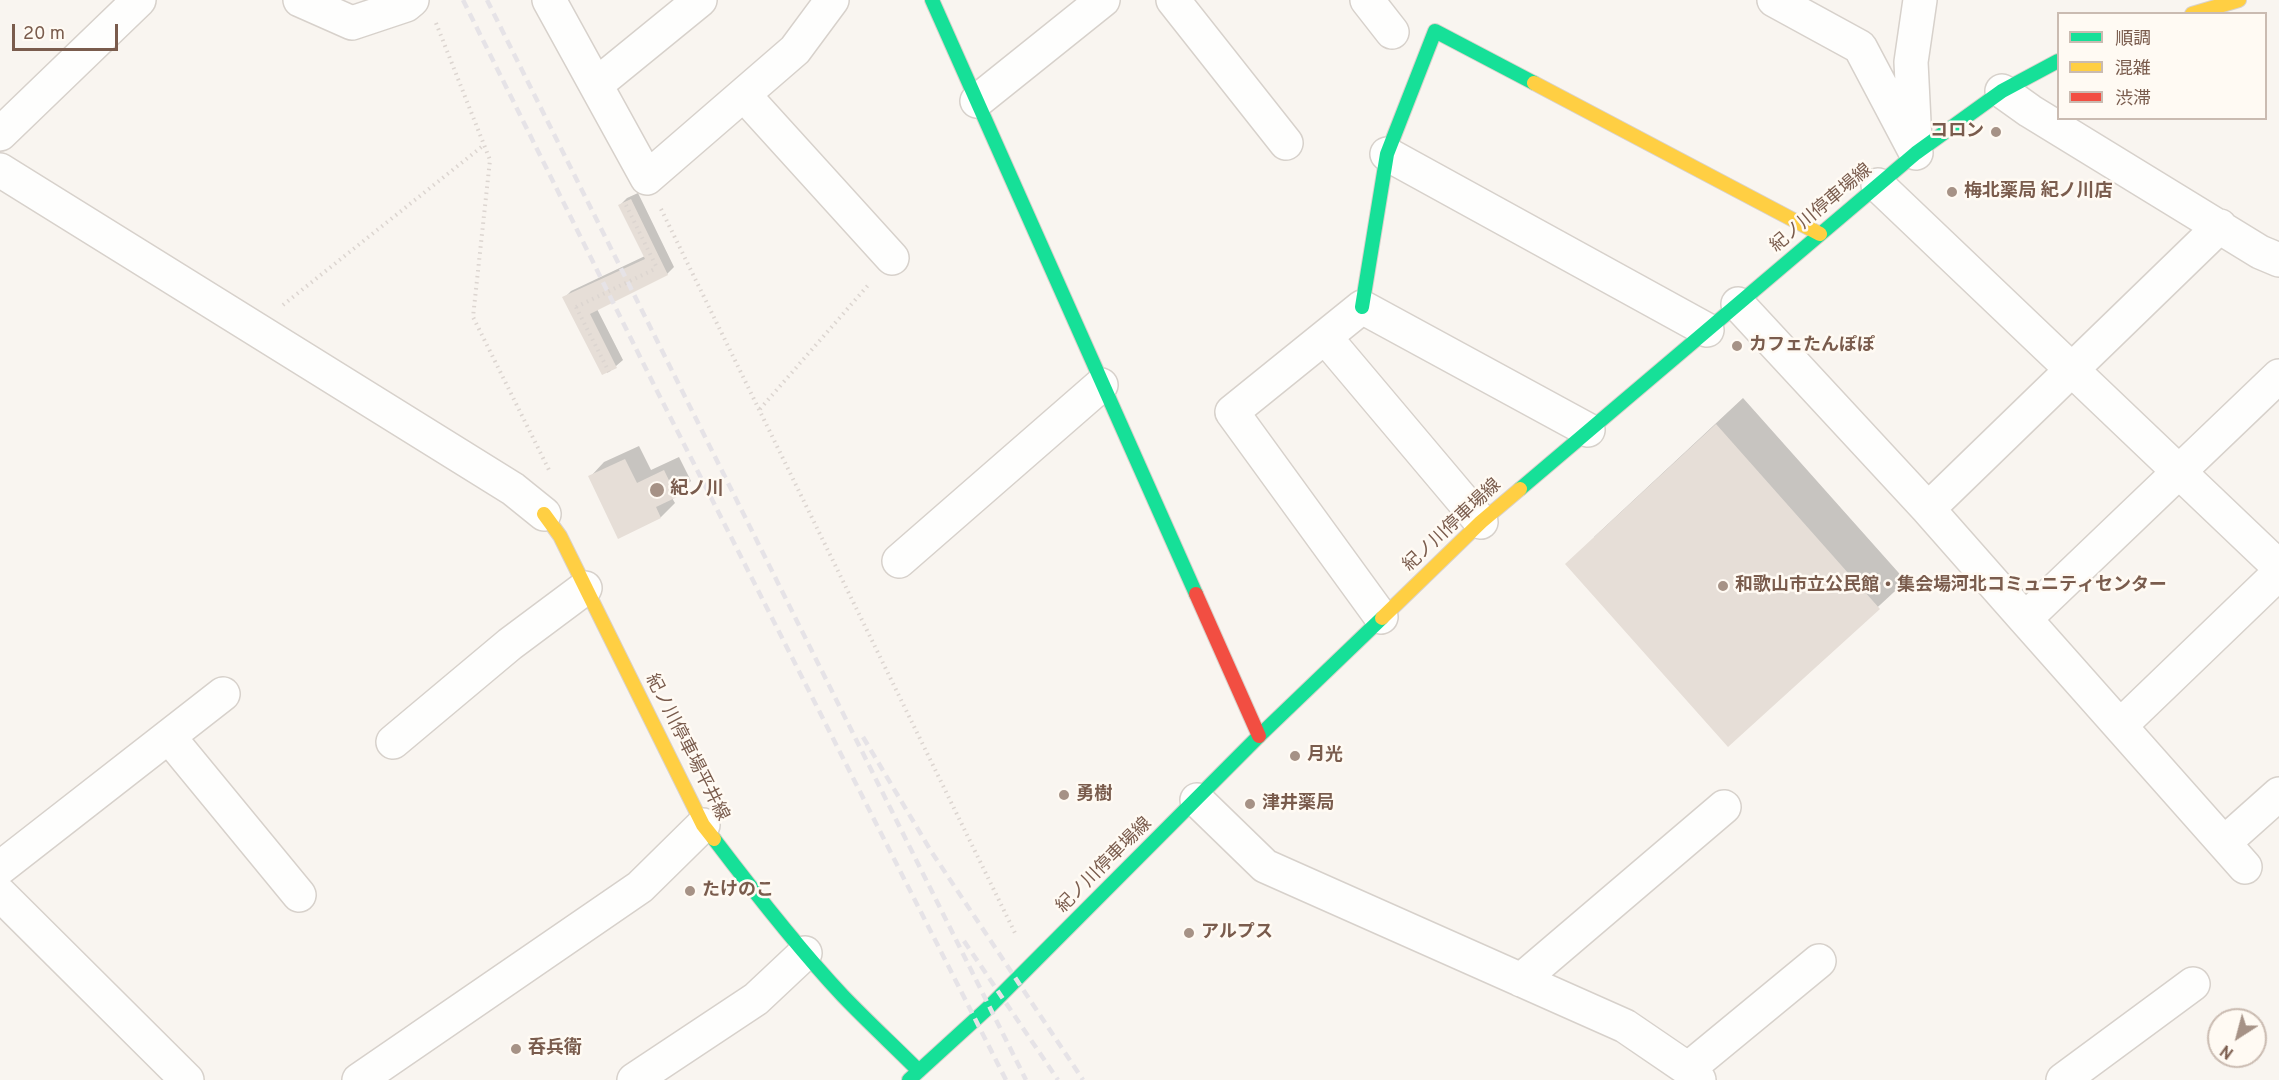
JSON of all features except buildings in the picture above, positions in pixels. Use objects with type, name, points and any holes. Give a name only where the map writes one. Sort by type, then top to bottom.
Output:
[{"type":"main road","points":[[932,0],[1101,385],[1259,736]]},
{"type":"main road","points":[[2199,12],[2239,0]]},
{"type":"main road","points":[[1362,307],[1387,154],[1435,30],[1820,234]]},
{"type":"main road","name":"紀ノ川停車場線","points":[[914,1076],[988,1007],[1381,617],[1482,522],[1916,153],[2002,90],[2057,62]]},
{"type":"main road","name":"紀ノ川停車場平井線","points":[[544,514],[560,536],[702,825],[771,914],[914,1076]]},
{"type":"street","points":[[0,134],[138,0]]},
{"type":"street","points":[[300,0],[352,23],[406,5],[424,10]]},
{"type":"street","points":[[549,0],[647,178],[795,50],[832,0]]},
{"type":"street","points":[[597,84],[699,0]]},
{"type":"street","points":[[977,101],[1104,0]]},
{"type":"street","points":[[1173,0],[1286,143]]},
{"type":"street","points":[[1367,0],[1392,32]]},
{"type":"street","points":[[1774,0],[1860,47],[1916,153]]},
{"type":"street","points":[[1916,153],[1911,62],[1920,0]]},
{"type":"street","points":[[2002,90],[2030,111],[2260,252],[2279,260]]},
{"type":"street","points":[[744,95],[892,258]]},
{"type":"street","points":[[1387,154],[1707,330]]},
{"type":"street","points":[[0,170],[513,489],[544,514]]},
{"type":"street","points":[[1878,185],[2279,567]]},
{"type":"street","points":[[1928,509],[2220,226]]},
{"type":"street","points":[[1738,304],[1928,509],[2235,855],[2279,794]]},
{"type":"street","points":[[1381,617],[1232,412],[1362,307],[1588,430]]},
{"type":"street","points":[[1325,337],[1482,522]]},
{"type":"street","points":[[2025,619],[2279,376]]},
{"type":"street","points":[[899,561],[1101,385]]},
{"type":"street","points":[[2120,726],[2279,573]]},
{"type":"street","points":[[393,742],[510,644],[585,588]]},
{"type":"street","points":[[0,868],[223,694]]},
{"type":"street","points":[[169,737],[299,895]]},
{"type":"street","points":[[1197,800],[1265,866],[1625,1026],[1694,1074],[1819,961]]},
{"type":"street","points":[[1521,980],[1724,807]]},
{"type":"street","points":[[359,1080],[640,887],[702,825]]},
{"type":"street","points":[[0,894],[187,1080]]},
{"type":"street","points":[[634,1080],[756,999],[805,953]]},
{"type":"street","points":[[2062,1080],[2193,984]]},
{"type":"path","points":[[424,10],[490,160],[473,317],[563,500],[544,514]]},
{"type":"path","points":[[254,328],[484,145]]},
{"type":"path","points":[[647,178],[1030,964]]},
{"type":"path","points":[[609,372],[576,307],[657,268],[625,202]]},
{"type":"path","points":[[759,409],[892,258]]},
{"type":"railway","points":[[463,0],[653,383],[1006,1080]]},
{"type":"railway","points":[[487,0],[1026,1080]]},
{"type":"railway","points":[[863,737],[931,851],[1083,1080]]},
{"type":"railway","points":[[964,941],[1058,1080]]},
{"type":"traffic: fast","points":[[932,0],[1196,594]]},
{"type":"traffic: fast","points":[[1362,307],[1387,154],[1435,31],[1534,83]]},
{"type":"traffic: fast","points":[[1520,489],[1916,153],[2002,91],[2057,62]]},
{"type":"traffic: fast","points":[[909,1080],[989,1007],[1259,736],[1382,618]]},
{"type":"traffic: fast","points":[[714,839],[826,977],[852,1006],[919,1071]]},
{"type":"traffic: slow","points":[[2199,12],[2239,0]]},
{"type":"traffic: slow","points":[[1534,83],[1820,234]]},
{"type":"traffic: slow","points":[[1382,618],[1481,522],[1520,489]]},
{"type":"traffic: slow","points":[[544,514],[560,536],[703,825],[714,839]]},
{"type":"traffic: jam","points":[[1196,594],[1259,736]]},
{"type":"place","name":"コロン","points":[[1996,132]]},
{"type":"place","name":"梅北薬局 紀ノ川店","points":[[1952,192]]},
{"type":"place","name":"カフェたんぽぽ","points":[[1737,346]]},
{"type":"place","name":"紀ノ川","points":[[657,490]]},
{"type":"place","name":"和歌山市立公民館・集会場河北コミュニティセンター","points":[[1723,586]]},
{"type":"place","name":"月光","points":[[1295,756]]},
{"type":"place","name":"勇樹","points":[[1064,795]]},
{"type":"place","name":"津井薬局","points":[[1250,804]]},
{"type":"place","name":"たけのこ","points":[[690,891]]},
{"type":"place","name":"アルプス","points":[[1189,933]]},
{"type":"place","name":"呑兵衛","points":[[516,1049]]}]
